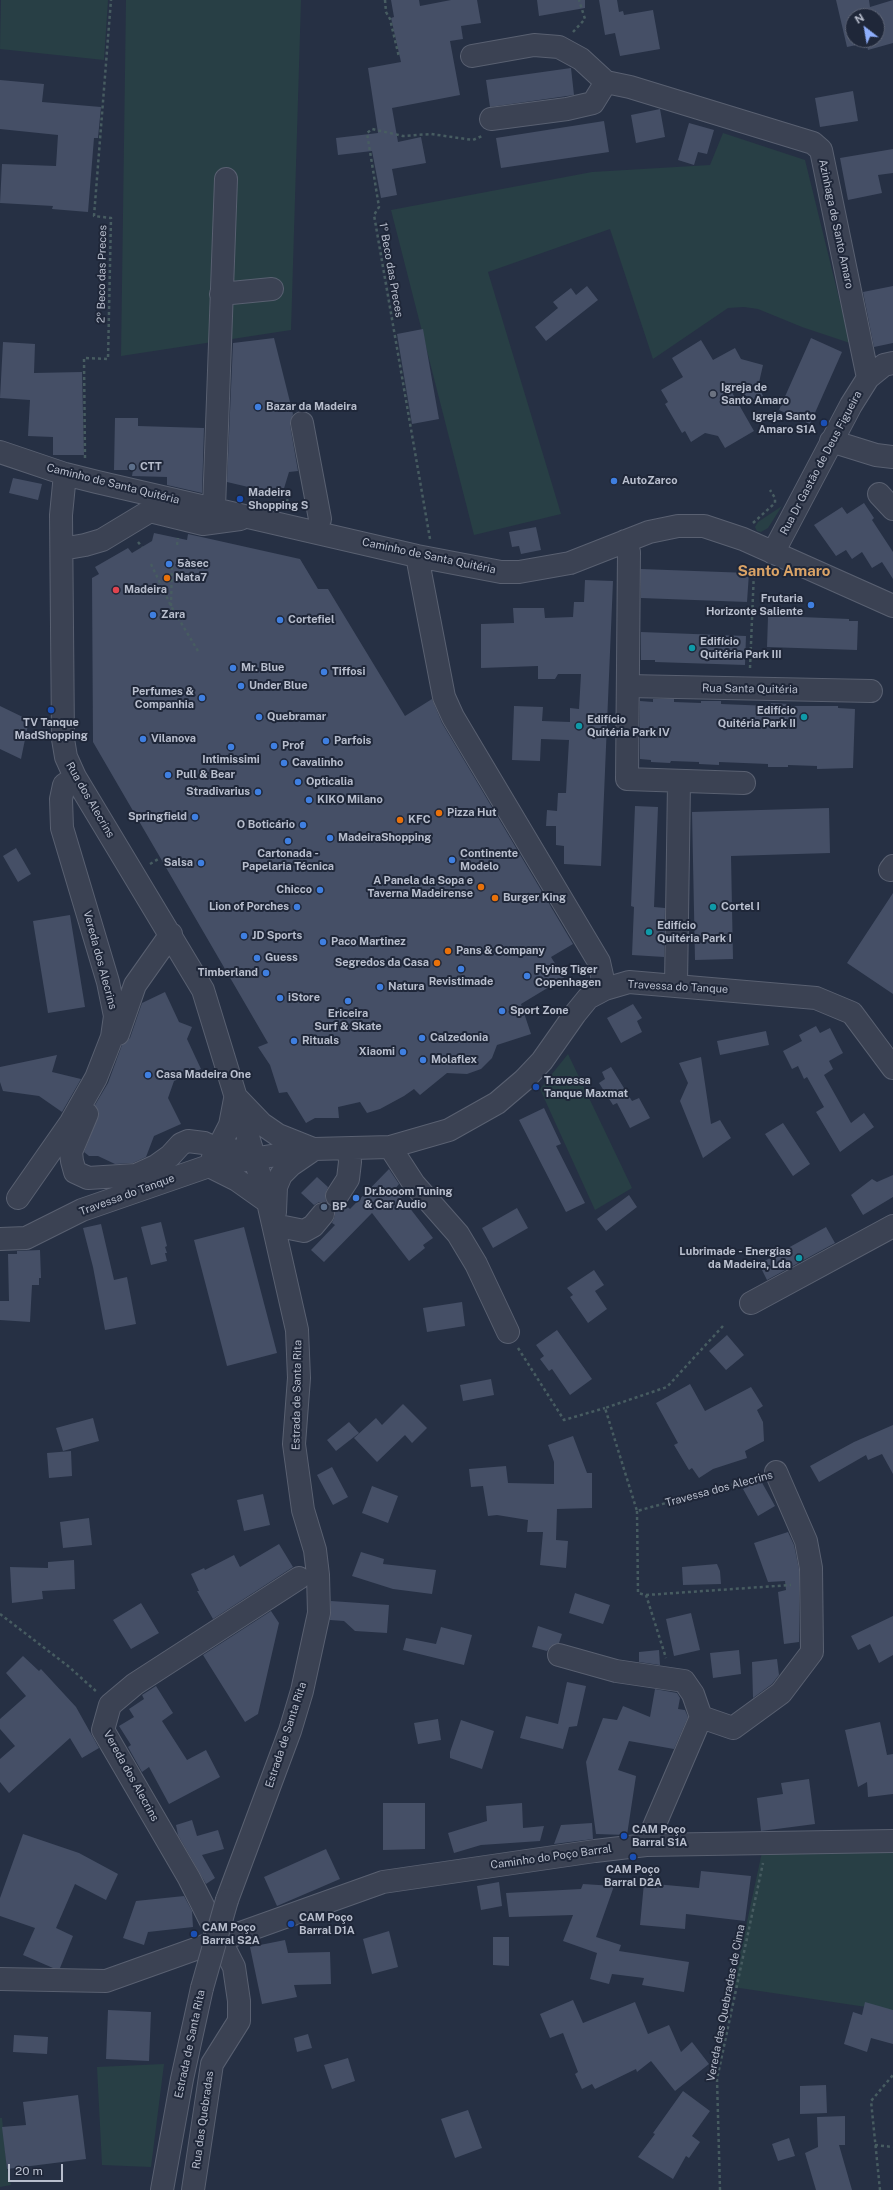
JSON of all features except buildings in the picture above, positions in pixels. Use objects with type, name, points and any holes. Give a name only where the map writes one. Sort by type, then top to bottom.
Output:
[{"type":"street","points":[[472,56],[534,45],[559,47],[581,59],[606,82],[593,103],[567,109],[491,119]]},
{"type":"street","name":"Azinhaga de Santo Amaro","points":[[606,82],[630,87],[803,139],[813,143],[821,150],[868,378]]},
{"type":"street","points":[[214,508],[226,178]]},
{"type":"street","points":[[221,294],[272,289]]},
{"type":"street","name":"Rua Dr Gastão de Deus Figueira","points":[[773,553],[831,441],[868,378],[884,366],[893,363]]},
{"type":"street","points":[[302,423],[320,519]]},
{"type":"street","points":[[831,441],[876,455],[893,457]]},
{"type":"street","name":"Caminho de Santa Quitéria","points":[[4,459],[65,474],[150,502],[214,508],[252,508],[424,548],[501,572],[519,572],[570,563],[648,532],[678,526],[704,526],[743,539],[893,606]]},
{"type":"street","name":"Rua dos Alecrins","points":[[65,474],[61,502],[63,739],[66,757],[75,777],[171,934],[203,990],[254,1159]]},
{"type":"street","points":[[62,548],[86,545],[102,540],[150,502],[203,524],[252,508]]},
{"type":"street","points":[[625,540],[629,552],[627,779],[679,782],[744,783]]},
{"type":"street","points":[[424,548],[447,704],[453,717],[599,962],[605,989]]},
{"type":"street","name":"Rua Santa Quitéria","points":[[628,686],[871,691]]},
{"type":"street","name":"Vereda dos Alecrins","points":[[18,1198],[82,1103],[96,1078],[112,1037],[115,1016],[108,982],[62,828],[61,799],[64,784],[75,777]]},
{"type":"street","points":[[676,985],[679,782]]},
{"type":"street","points":[[171,934],[135,985],[107,1063],[71,1152],[72,1161],[76,1172],[88,1178],[136,1175],[156,1166],[170,1156],[181,1144],[188,1141],[204,1143],[213,1157],[238,1180],[268,1202]]},
{"type":"street","name":"Travessa do Tanque","points":[[0,1239],[26,1238],[82,1210],[213,1157],[254,1159],[314,1149],[390,1147],[449,1130],[497,1103],[524,1080],[542,1061],[574,1014],[588,998],[605,989],[628,982],[817,991],[852,1013],[893,1068]]},
{"type":"street","points":[[213,1157],[230,1124],[236,1096]]},
{"type":"street","name":"Rua dos Alecrins","points":[[236,1096],[262,1124],[278,1135],[314,1149]]},
{"type":"street","points":[[390,1147],[414,1184],[458,1234],[476,1264],[508,1332]]},
{"type":"street","name":"Estrada de Santa Rita","points":[[274,1225],[276,1187],[281,1175],[291,1165],[314,1149]]},
{"type":"street","points":[[337,1196],[348,1179],[350,1162],[349,1149]]},
{"type":"street","name":"Estrada de Santa Rita","points":[[162,2190],[182,2079],[202,1988],[228,1900],[290,1730],[302,1691],[319,1613],[318,1575],[315,1550],[303,1510],[294,1444],[299,1378],[298,1330],[274,1225],[254,1159]]},
{"type":"street","points":[[274,1225],[304,1231],[313,1226],[323,1214]]},
{"type":"street","points":[[751,1303],[893,1226]]},
{"type":"street","name":"Travessa dos Alecrins","points":[[701,1717],[733,1728],[781,1693],[812,1652],[811,1584],[806,1541],[776,1472]]},
{"type":"street","points":[[110,1705],[135,1684],[299,1578]]},
{"type":"street","points":[[559,1655],[616,1671],[684,1681],[693,1694],[701,1717],[646,1845]]},
{"type":"street","name":"Vereda dos Alecrins","points":[[110,1705],[103,1730],[188,1878],[221,1941]]},
{"type":"street","name":"Caminho do Poço Barral","points":[[0,1979],[106,1981],[383,1882],[646,1845],[893,1841]]},
{"type":"street","name":"Rua das Quebradas","points":[[193,2190],[212,2064],[239,2021],[239,2001],[234,1967],[221,1941]]},
{"type":"path","name":"2º Beco das Preces","points":[[84,464],[84,358],[108,359],[112,218],[94,216],[112,0]]},
{"type":"path","points":[[385,0],[386,12],[390,19],[400,57]]},
{"type":"path","points":[[579,0],[585,19]]},
{"type":"path","name":"1º Beco das Preces","points":[[424,548],[374,215],[379,207],[367,133],[372,129],[403,136],[431,134],[473,140],[482,136],[491,119]]},
{"type":"path","points":[[252,508],[257,489]]},
{"type":"path","points":[[284,489],[289,497],[285,506]]},
{"type":"path","points":[[754,521],[775,503],[775,498],[770,490]]},
{"type":"path","points":[[171,606],[172,563]]},
{"type":"path","points":[[151,564],[171,606],[198,651]]},
{"type":"path","points":[[751,663],[754,571]]},
{"type":"path","points":[[146,866],[160,858]]},
{"type":"path","points":[[508,1332],[564,1420],[667,1388],[723,1326]]},
{"type":"path","points":[[606,1408],[637,1511],[638,1593],[646,1595],[811,1584]]},
{"type":"path","name":"Travessa dos Alecrins","points":[[637,1511],[776,1472]]},
{"type":"path","points":[[646,1595],[673,1679]]},
{"type":"path","points":[[0,1614],[68,1666],[110,1705]]},
{"type":"path","name":"Vereda das Quebradas de Cima","points":[[720,2190],[717,2079],[763,1860]]},
{"type":"path","points":[[880,2190],[871,2100],[893,2075]]},
{"type":"path","points":[[875,2145],[893,2147]]},
{"type":"green space","points":[[1,0],[108,0],[104,60],[0,49]]},
{"type":"green space","points":[[126,0],[301,0],[291,330],[121,356]]},
{"type":"green space","points":[[723,133],[805,160],[850,343],[802,327],[758,309],[744,307],[728,308],[653,359],[610,229],[488,272],[561,514],[474,535],[391,210],[592,172],[710,165]]},
{"type":"green space","points":[[782,506],[768,528],[761,532],[757,531],[755,527],[758,522]]},
{"type":"green space","points":[[568,1054],[632,1188],[595,1210],[540,1089]]},
{"type":"green space","points":[[893,1849],[893,2011],[733,1987],[762,1852]]},
{"type":"green space","points":[[164,2064],[151,2167],[102,2165],[97,2067]]},
{"type":"green space","points":[[0,2118],[2,2118],[7,2169],[11,2185],[0,2187]]},
{"type":"place","name":"Igreja de Santo Amaro","points":[[713,394]]},
{"type":"place","name":"Bazar da Madeira","points":[[258,407]]},
{"type":"place","name":"Igreja Santo Amaro S1A","points":[[824,423]]},
{"type":"place","name":"CTT","points":[[132,467]]},
{"type":"place","name":"AutoZarco","points":[[614,481]]},
{"type":"place","name":"Madeira Shopping S","points":[[240,499]]},
{"type":"place","name":"5àsec","points":[[169,564]]},
{"type":"place","name":"Nata7","points":[[167,578]]},
{"type":"place","name":"Madeira","points":[[116,590]]},
{"type":"place","name":"Frutaria Horizonte Saliente","points":[[811,605]]},
{"type":"place","name":"Zara","points":[[153,615]]},
{"type":"place","name":"Cortefiel","points":[[280,620]]},
{"type":"place","name":"Edifício Quitéria Park III","points":[[692,648]]},
{"type":"place","name":"Mr. Blue","points":[[233,668]]},
{"type":"place","name":"Tiffosi","points":[[324,672]]},
{"type":"place","name":"Under Blue","points":[[241,686]]},
{"type":"place","name":"Perfumes & Companhia","points":[[202,698]]},
{"type":"place","name":"TV Tanque MadShopping","points":[[51,710]]},
{"type":"place","name":"Quebramar","points":[[259,717]]},
{"type":"place","name":"Edifício Quitéria Park II","points":[[804,717]]},
{"type":"place","name":"Edifício Quitéria Park IV","points":[[579,726]]},
{"type":"place","name":"Vilanova","points":[[143,739]]},
{"type":"place","name":"Parfois","points":[[326,741]]},
{"type":"place","name":"Prof","points":[[274,746]]},
{"type":"place","name":"Intimissimi","points":[[231,747]]},
{"type":"place","name":"Cavalinho","points":[[284,763]]},
{"type":"place","name":"Pull & Bear","points":[[168,775]]},
{"type":"place","name":"Opticalia","points":[[298,782]]},
{"type":"place","name":"Stradivarius","points":[[258,792]]},
{"type":"place","name":"KIKO Milano","points":[[309,800]]},
{"type":"place","name":"Pizza Hut","points":[[439,813]]},
{"type":"place","name":"Springfield","points":[[195,817]]},
{"type":"place","name":"KFC","points":[[400,820]]},
{"type":"place","name":"O Boticário","points":[[303,825]]},
{"type":"place","name":"MadeiraShopping","points":[[330,838]]},
{"type":"place","name":"Cartonada - Papelaria Técnica","points":[[288,841]]},
{"type":"place","name":"Continente Modelo","points":[[452,860]]},
{"type":"place","name":"Salsa","points":[[201,863]]},
{"type":"place","name":"A Panela da Sopa e Taverna Madeirense","points":[[481,887]]},
{"type":"place","name":"Chicco","points":[[320,890]]},
{"type":"place","name":"Burger King","points":[[495,898]]},
{"type":"place","name":"Lion of Porches","points":[[297,907]]},
{"type":"place","name":"Cortel I","points":[[713,907]]},
{"type":"place","name":"Edifício Quitéria Park I","points":[[649,932]]},
{"type":"place","name":"JD Sports","points":[[244,936]]},
{"type":"place","name":"Paco Martinez","points":[[323,942]]},
{"type":"place","name":"Pans & Company","points":[[448,951]]},
{"type":"place","name":"Guess","points":[[257,958]]},
{"type":"place","name":"Segredos da Casa","points":[[437,963]]},
{"type":"place","name":"Revistimade","points":[[461,969]]},
{"type":"place","name":"Timberland","points":[[266,973]]},
{"type":"place","name":"Flying Tiger Copenhagen","points":[[527,976]]},
{"type":"place","name":"Natura","points":[[380,987]]},
{"type":"place","name":"iStore","points":[[280,998]]},
{"type":"place","name":"Ericeira Surf & Skate","points":[[348,1001]]},
{"type":"place","name":"Sport Zone","points":[[502,1011]]},
{"type":"place","name":"Calzedonia","points":[[422,1038]]},
{"type":"place","name":"Rituals","points":[[294,1041]]},
{"type":"place","name":"Xiaomi","points":[[403,1052]]},
{"type":"place","name":"Molaflex","points":[[423,1060]]},
{"type":"place","name":"Casa Madeira One","points":[[148,1075]]},
{"type":"place","name":"Travessa Tanque Maxmat","points":[[536,1087]]},
{"type":"place","name":"Dr.booom Tuning & Car Audio","points":[[356,1198]]},
{"type":"place","name":"BP","points":[[324,1207]]},
{"type":"place","name":"Lubrimade - Energias da Madeira, Lda","points":[[799,1258]]},
{"type":"place","name":"CAM Poço Barral S1A","points":[[624,1836]]},
{"type":"place","name":"CAM Poço Barral D2A","points":[[633,1857]]},
{"type":"place","name":"CAM Poço Barral D1A","points":[[291,1924]]},
{"type":"place","name":"CAM Poço Barral S2A","points":[[194,1934]]},
{"type":"district","name":"Santo Amaro","points":[[784,571]]}]
